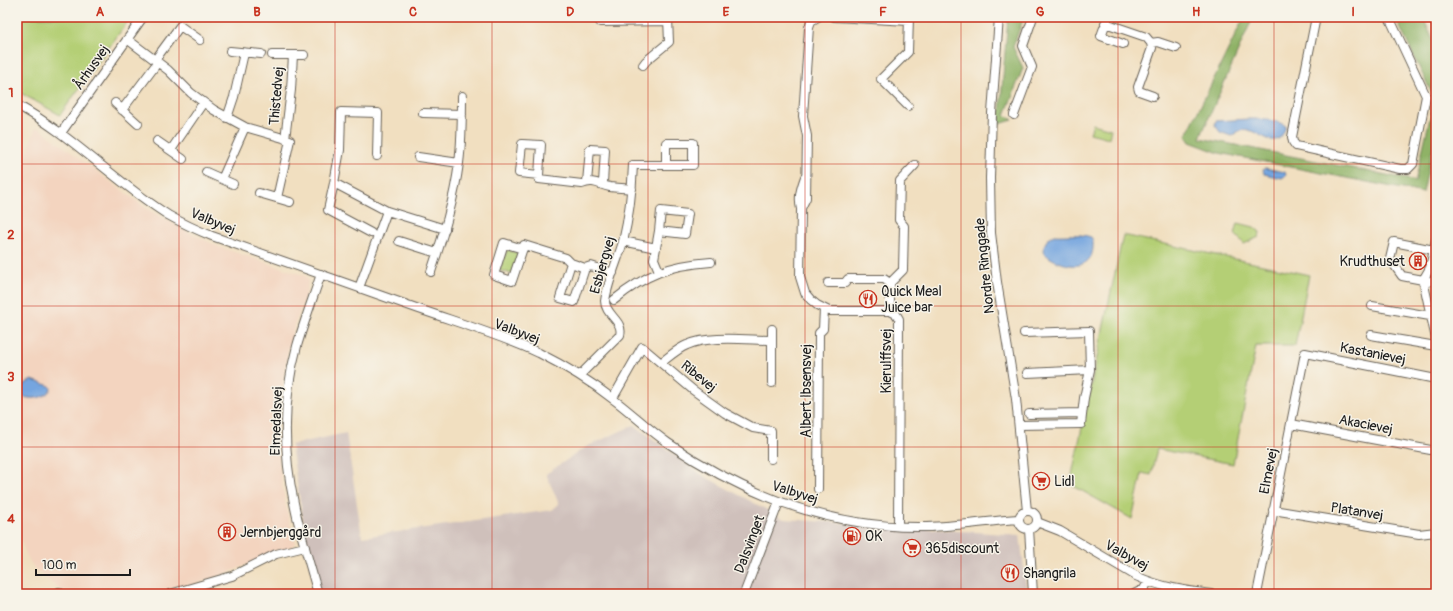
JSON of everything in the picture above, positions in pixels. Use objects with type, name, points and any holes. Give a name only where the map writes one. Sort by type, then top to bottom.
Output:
[{"type":"street","name":"Århusvej","points":[[60,133],[143,17]]},
{"type":"street","points":[[817,17],[811,21],[809,27],[803,116],[807,136],[805,177],[806,198],[801,209],[800,277],[805,293],[811,300],[829,311],[890,311]]},
{"type":"street","points":[[834,17],[909,19],[908,52],[881,79],[908,106]]},
{"type":"street","name":"Nordre Ringgade","points":[[999,17],[992,113],[990,170],[991,233],[1004,330],[1013,372],[1028,511]]},
{"type":"street","points":[[1014,115],[1032,67],[1022,46],[1033,17]]},
{"type":"street","points":[[1316,17],[1292,137],[1293,142],[1296,146],[1400,169],[1408,169],[1413,164],[1426,96],[1389,17]]},
{"type":"street","points":[[600,22],[668,19],[669,42],[643,65]]},
{"type":"street","points":[[1123,44],[1101,36],[1106,20],[1146,37],[1151,43],[1152,48],[1138,87],[1139,91],[1153,96]]},
{"type":"street","points":[[122,110],[180,26],[200,40]]},
{"type":"street","name":"Thistedvej","points":[[127,39],[157,61],[203,102],[227,118],[245,127],[290,140],[277,198]]},
{"type":"street","points":[[1151,43],[1158,42],[1176,48]]},
{"type":"street","name":"Thistedvej","points":[[230,51],[261,54]]},
{"type":"street","points":[[227,118],[234,97],[244,53]]},
{"type":"street","name":"Thistedvej","points":[[272,55],[304,55]]},
{"type":"street","name":"Thistedvej","points":[[285,139],[291,90],[293,55]]},
{"type":"street","points":[[431,272],[445,229],[455,191],[459,163],[462,96]]},
{"type":"street","points":[[170,150],[203,102]]},
{"type":"street","points":[[115,103],[138,124]]},
{"type":"street","name":"Valbyvej","points":[[17,105],[38,117],[60,133],[142,197],[168,215],[187,225],[212,236],[510,341],[536,352],[580,375],[613,398],[665,441],[707,469],[738,485],[779,502],[828,516],[880,525],[945,526],[1019,519]]},
{"type":"street","points":[[371,233],[328,210],[340,150],[341,112],[378,113],[377,156]]},
{"type":"street","points":[[423,113],[462,114]]},
{"type":"street","name":"Thistedvej","points":[[222,179],[245,127]]},
{"type":"street","points":[[157,141],[183,159]]},
{"type":"street","points":[[588,182],[590,149],[605,150],[602,183]]},
{"type":"street","points":[[418,157],[459,163]]},
{"type":"street","name":"Esbjergvej","points":[[580,375],[620,335],[621,332],[619,325],[607,310],[605,298],[623,241],[632,189],[633,165],[666,165]]},
{"type":"street","points":[[828,283],[845,283],[848,279],[884,279],[890,283],[903,270],[904,226],[899,220],[900,181],[915,165]]},
{"type":"street","points":[[206,172],[233,184]]},
{"type":"street","points":[[539,174],[539,179],[582,184],[588,182],[602,183],[607,186],[632,189]]},
{"type":"street","points":[[334,183],[387,211],[445,229]]},
{"type":"street","points":[[259,193],[290,202]]},
{"type":"street","points":[[360,288],[387,211]]},
{"type":"street","points":[[659,231],[654,259],[659,272]]},
{"type":"street","points":[[1436,240],[1430,268],[1423,282],[1433,316],[1436,339]]},
{"type":"street","points":[[399,241],[437,253]]},
{"type":"street","points":[[623,241],[656,248]]},
{"type":"street","points":[[1434,250],[1394,242],[1390,259],[1402,276],[1423,282],[1436,280]]},
{"type":"street","points":[[523,249],[504,243],[494,275],[512,281],[523,249],[524,246],[566,258],[571,263],[585,268],[591,266],[613,273]]},
{"type":"street","points":[[614,300],[629,288],[659,272],[691,264],[711,262]]},
{"type":"street","points":[[571,263],[560,298],[574,302],[585,268]]},
{"type":"street","name":"Elmedalsvej","points":[[318,594],[294,503],[286,445],[287,414],[291,379],[297,347],[321,274]]},
{"type":"street","name":"Kierulffsvej","points":[[890,283],[890,311],[896,314],[899,319],[898,526]]},
{"type":"street","points":[[1372,306],[1433,316]]},
{"type":"street","name":"Albert Ibsensvej","points":[[818,489],[819,333],[823,329],[824,309]]},
{"type":"street","points":[[772,329],[772,383]]},
{"type":"street","points":[[1019,425],[1081,424],[1090,370],[1089,331],[1024,333]]},
{"type":"street","points":[[1371,335],[1436,346]]},
{"type":"street","points":[[661,363],[675,351],[689,344],[701,341],[713,339],[772,340]]},
{"type":"street","name":"Ribevej","points":[[613,398],[642,347],[693,390],[730,416],[753,428],[771,430],[771,459]]},
{"type":"street","name":"Kastanievej","points":[[1305,353],[1436,378]]},
{"type":"street","name":"Elmevej","points":[[1256,594],[1305,353]]},
{"type":"street","points":[[1027,373],[1090,370]]},
{"type":"street","points":[[1029,414],[1082,413]]},
{"type":"street","name":"Akacievej","points":[[1291,424],[1436,451]]},
{"type":"street","name":"Dalsvinget","points":[[744,594],[779,502]]},
{"type":"street","name":"Platanvej","points":[[1273,510],[1419,534],[1436,532]]},
{"type":"street","points":[[1028,511],[1035,514],[1037,522],[1034,527],[1029,529],[1022,527],[1019,519],[1021,514],[1028,511]]},
{"type":"street","name":"Valbyvej","points":[[1037,522],[1060,531],[1148,582],[1191,593],[1211,594]]},
{"type":"street","points":[[1029,529],[1033,594]]},
{"type":"street","points":[[170,594],[232,576],[276,554],[305,547]]},
{"type":"street","points":[[1134,594],[1144,589],[1148,582]]},
{"type":"shaded area","points":[[39,128],[147,209],[186,231],[219,247],[306,276],[308,281],[306,296],[295,324],[288,351],[279,406],[277,434],[281,477],[286,507],[295,542],[293,546],[215,578],[160,594],[70,594],[60,590],[34,568],[27,557],[17,526],[17,187],[35,129]]},
{"type":"shaded area","points":[[634,425],[702,475],[784,519],[1020,535],[1027,594],[315,594],[291,445],[346,433],[362,537],[552,510],[559,504],[546,474],[586,447]]},
{"type":"green space","points":[[17,17],[131,17],[60,115],[17,91]]},
{"type":"green space","points":[[1008,17],[1024,17],[1013,47],[1023,68],[1005,115],[1013,120],[999,124]]},
{"type":"green space","points":[[1244,17],[1253,17],[1200,138],[1412,180],[1415,182],[1432,109],[1436,109],[1436,132],[1423,193],[1219,153],[1190,142],[1186,136]]},
{"type":"green space","points":[[1395,17],[1423,17],[1436,47],[1436,97],[1431,92]]},
{"type":"green space","points":[[1093,124],[1111,129],[1109,138],[1090,133]]},
{"type":"green space","points":[[1238,223],[1254,227],[1260,232],[1259,237],[1244,244],[1235,234]]},
{"type":"green space","points":[[1123,235],[1309,275],[1295,346],[1256,346],[1233,464],[1157,449],[1151,475],[1142,473],[1132,519],[1070,484]]},
{"type":"green space","points":[[507,250],[518,253],[512,274],[499,270]]},
{"type":"water","points":[[1262,119],[1286,126],[1279,139],[1270,140],[1254,132],[1246,130],[1239,131],[1231,136],[1220,132],[1215,125],[1216,121]]},
{"type":"water","points":[[1265,168],[1285,172],[1286,175],[1282,178],[1264,174],[1263,170]]},
{"type":"water","points":[[1054,235],[1077,235],[1091,237],[1093,240],[1093,249],[1091,257],[1080,265],[1066,264],[1051,258],[1045,254],[1044,246],[1047,240]]},
{"type":"water","points":[[32,380],[50,386],[51,389],[48,393],[36,398],[27,398],[19,395],[17,390],[19,387]]},
{"type":"railway","points":[[1428,17],[1436,33]]},
{"type":"place","name":"Krudthuset","points":[[1418,261]]},
{"type":"place","name":"Quick Meal Juice bar","points":[[868,299]]},
{"type":"place","name":"Lidl","points":[[1041,481]]},
{"type":"place","name":"Jernbjerggård","points":[[227,532]]},
{"type":"place","name":"OK","points":[[852,536]]},
{"type":"place","name":"365discount","points":[[912,548]]},
{"type":"place","name":"Shangrila","points":[[1010,573]]}]
